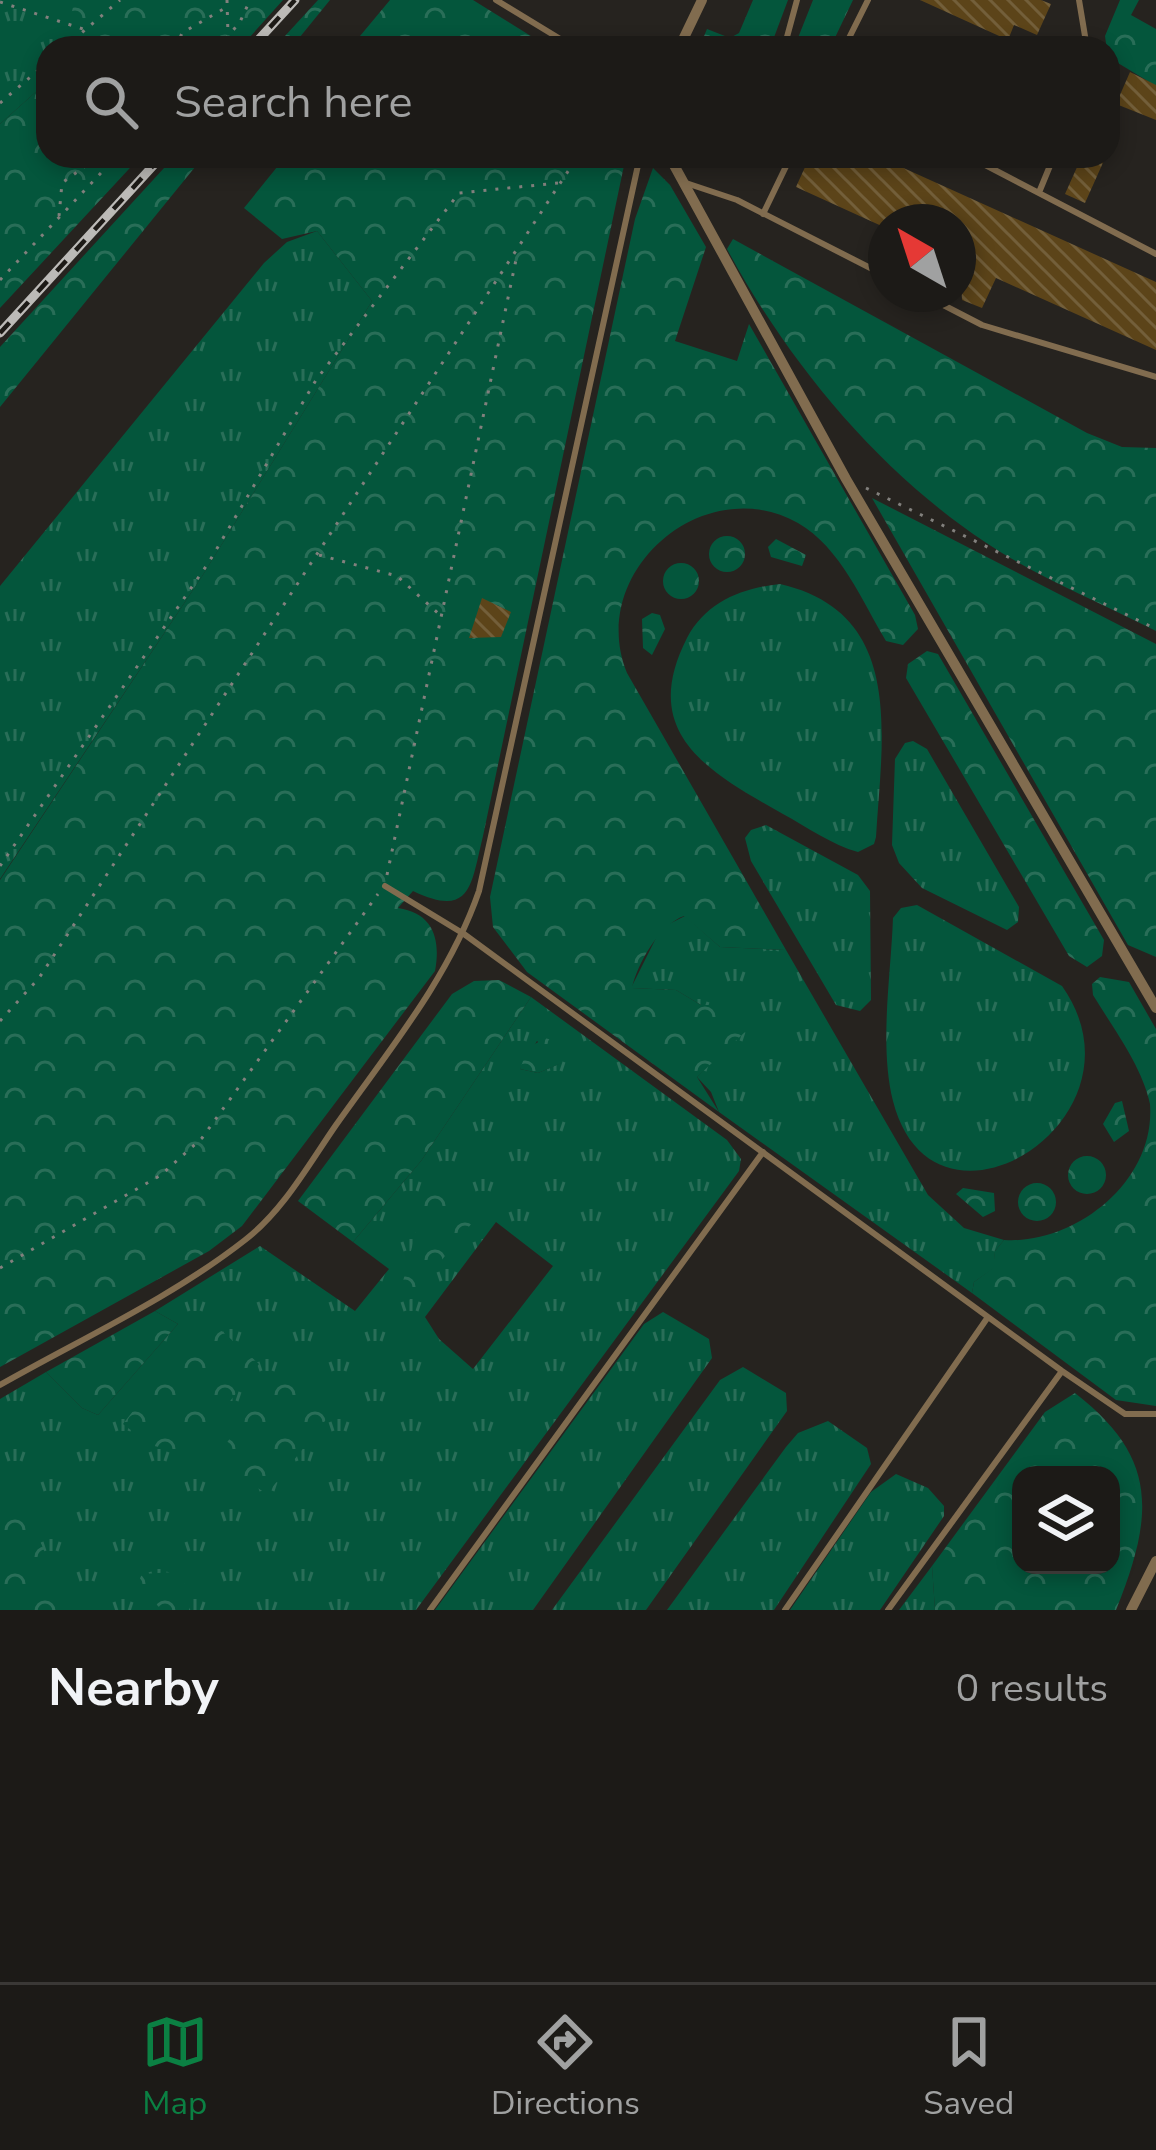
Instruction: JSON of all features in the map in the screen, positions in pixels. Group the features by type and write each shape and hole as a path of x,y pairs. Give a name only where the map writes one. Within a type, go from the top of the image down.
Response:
{"street":[{"path":"685,36 702,0"},
{"path":"675,168 846,478 1156,1008"},
{"path":"1131,1610 1156,1561"}],"lane":[{"path":"496,0 555,36"},
{"path":"787,36 797,0"},
{"path":"850,36 868,0"},
{"path":"1079,0 1085,36"},
{"path":"0,1385 209,1267 250,1236 292,1188 438,981 464,934 479,891 637,168"},
{"path":"764,214 785,168"},
{"path":"993,168 1156,254"},
{"path":"1040,190 1049,168"},
{"path":"683,182 764,214 868,267"},
{"path":"957,312 982,325 1156,377"},
{"path":"385,886 464,934 1062,1371 1125,1414 1156,1414"},
{"path":"430,1610 763,1152"},
{"path":"785,1610 989,1316"},
{"path":"887,1610 1062,1371"}],"path":[{"path":"79,36 120,0"},
{"path":"229,36 250,0"},
{"path":"0,2 86,30"},
{"path":"227,3 228,36"},
{"path":"181,36 227,3"},
{"path":"0,103 36,72"},
{"path":"59,217 56,206 62,183 83,168"},
{"path":"0,280 106,168"},
{"path":"0,1022 51,961 570,168"},
{"path":"0,866 209,562 316,380 459,193 560,183"},
{"path":"0,1268 161,1175 202,1138 385,886 510,310 517,255"},
{"path":"867,489 1156,629"},
{"path":"318,555 397,576 441,616"}],"green space":[{"path":"0,0 75,0 66,36 36,36 36,92 0,124"},
{"path":"75,0 283,0 251,36 65,36"},
{"path":"318,0 330,0 301,36 285,36"},
{"path":"390,0 473,0 531,36 360,36"},
{"path":"753,0 788,0 774,36 734,36"},
{"path":"813,0 853,0 836,36 799,36"},
{"path":"1120,0 1139,0 1131,15 1156,29 1156,86 1120,64 1120,36 1105,36"},
{"path":"36,92 36,168 130,168 0,308 0,124"},
{"path":"164,168 194,168 0,407 0,347"},
{"path":"276,168 623,168 471,882 458,899 432,899 413,891 398,908 419,915 432,929 437,948 435,971 242,1226 209,1251 0,1367 0,880 201,578 372,301 317,231 282,239 244,208"},
{"path":"653,168 670,185 706,247 675,341 737,361 749,324 915,615 918,629 903,645 886,641 827,546 798,523 762,510 726,510 692,521 662,540 638,567 623,600 619,635 627,673 786,950 720,947 684,916 658,936 639,968 632,988 676,990 701,1005 738,1005 751,1016 745,1032 697,1077 719,1112 527,972 493,927 490,897 635,219"},
{"path":"317,231 372,301 201,578 0,879 0,586 264,263 287,242"},
{"path":"733,239 1087,433 1122,447 1156,448 1156,631 1005,555 908,482 807,373 727,249"},
{"path":"872,498 1156,644 1156,957 1128,945"},
{"path":"727,536 740,541 745,554 740,567 727,572 714,567 709,554 714,541"},
{"path":"776,539 806,555 802,566 771,557 768,547"},
{"path":"681,563 693,569 699,581 693,593 681,599 669,593 663,581 669,569"},
{"path":"780,584 821,599 849,622 867,650 878,684 881,759 876,837 874,844 858,852 730,782 689,746 676,725 671,700 674,671 695,626 726,599"},
{"path":"652,613 660,615 665,629 652,655 643,648 642,619"},
{"path":"927,651 938,654 1104,940 1102,956 1087,967 1069,956 906,678 908,664"},
{"path":"913,741 927,749 1019,907 1018,922 1007,930 922,888 899,863 892,845 895,759 905,743"},
{"path":"766,825 858,875 870,891 871,1000 860,1011 836,1005 751,861 745,838 751,830"},
{"path":"917,905 1062,986 1083,1036 1081,1082 1060,1122 1028,1152 989,1169 950,1168 916,1147 893,1101 886,1034 893,918 901,908"},
{"path":"685,916 720,947 786,950 928,1195 964,1228 1004,1240 995,1251 994,1268 974,1282 972,1293 719,1112 711,1092 697,1077 718,1055 701,1005 676,990 631,988 661,928"},
{"path":"1100,977 1129,982 1156,1029 1156,1406 1116,1400 972,1293 974,1282 993,1268 995,1251 1004,1240 1030,1239 1082,1220 1125,1183 1139,1159 1148,1133 1150,1104 1134,1062 1093,995 1092,984"},
{"path":"499,980 531,997 421,1161 353,1242 298,1201 452,994 474,981"},
{"path":"531,997 727,1140 741,1159 739,1171 416,1610 0,1610 0,1399 46,1372 82,1408 98,1415 178,1324 155,1311 260,1246 355,1311 389,1269 353,1242 421,1161","holes":["537,1041 561,1063 538,1073 520,1069","496,1222 553,1266 473,1369 439,1339 425,1317"]},
{"path":"545,1038 558,1042 562,1063 538,1073 520,1069 528,1048"},
{"path":"1122,1101 1129,1131 1114,1142 1103,1124 1115,1103"},
{"path":"1087,1156 1101,1161 1106,1175 1101,1189 1087,1194 1073,1189 1068,1175 1073,1161"},
{"path":"432,1171 481,1212 409,1300 401,1289"},
{"path":"1037,1183 1050,1189 1056,1202 1050,1215 1037,1221 1024,1215 1018,1202 1024,1189"},
{"path":"963,1188 994,1193 995,1211 983,1217 956,1194"},
{"path":"155,1311 178,1324 98,1415 82,1408 46,1372"},
{"path":"663,1312 709,1339 712,1358 533,1610 435,1610 644,1324"},
{"path":"206,1317 259,1364 189,1454 150,1445 123,1424"},
{"path":"743,1367 786,1393 787,1411 646,1610 552,1610 720,1380"},
{"path":"282,1368 336,1407 267,1494 214,1460"},
{"path":"1075,1393 1121,1440 1134,1463 1142,1514 1138,1543 1116,1610 935,1610 932,1566 1045,1412"},
{"path":"828,1421 867,1448 871,1464 774,1610 667,1610 786,1447 798,1433"},
{"path":"896,1474 928,1488 944,1506 944,1516 880,1610 790,1610 871,1492"},
{"path":"0,1485 22,1500 70,1610 0,1610"},
{"path":"932,1566 935,1610 899,1610"},
{"path":"174,1572 194,1595 189,1610 162,1610 137,1585 142,1574"}],"building":[{"path":"920,0 1041,0 1051,4 1037,35 1014,25 1010,36 999,36"},
{"path":"1130,72 1156,85 1156,120 1120,106"},
{"path":"805,168 904,168 1156,282 1156,350 996,278 982,308 976,306 976,204 868,204 868,220 796,187"},
{"path":"1077,168 1101,168 1085,203 1065,194"},
{"path":"482,598 511,612 501,637 469,638"}],"railway":[{"path":"262,36 295,0"},
{"path":"0,333 151,168"}]}
